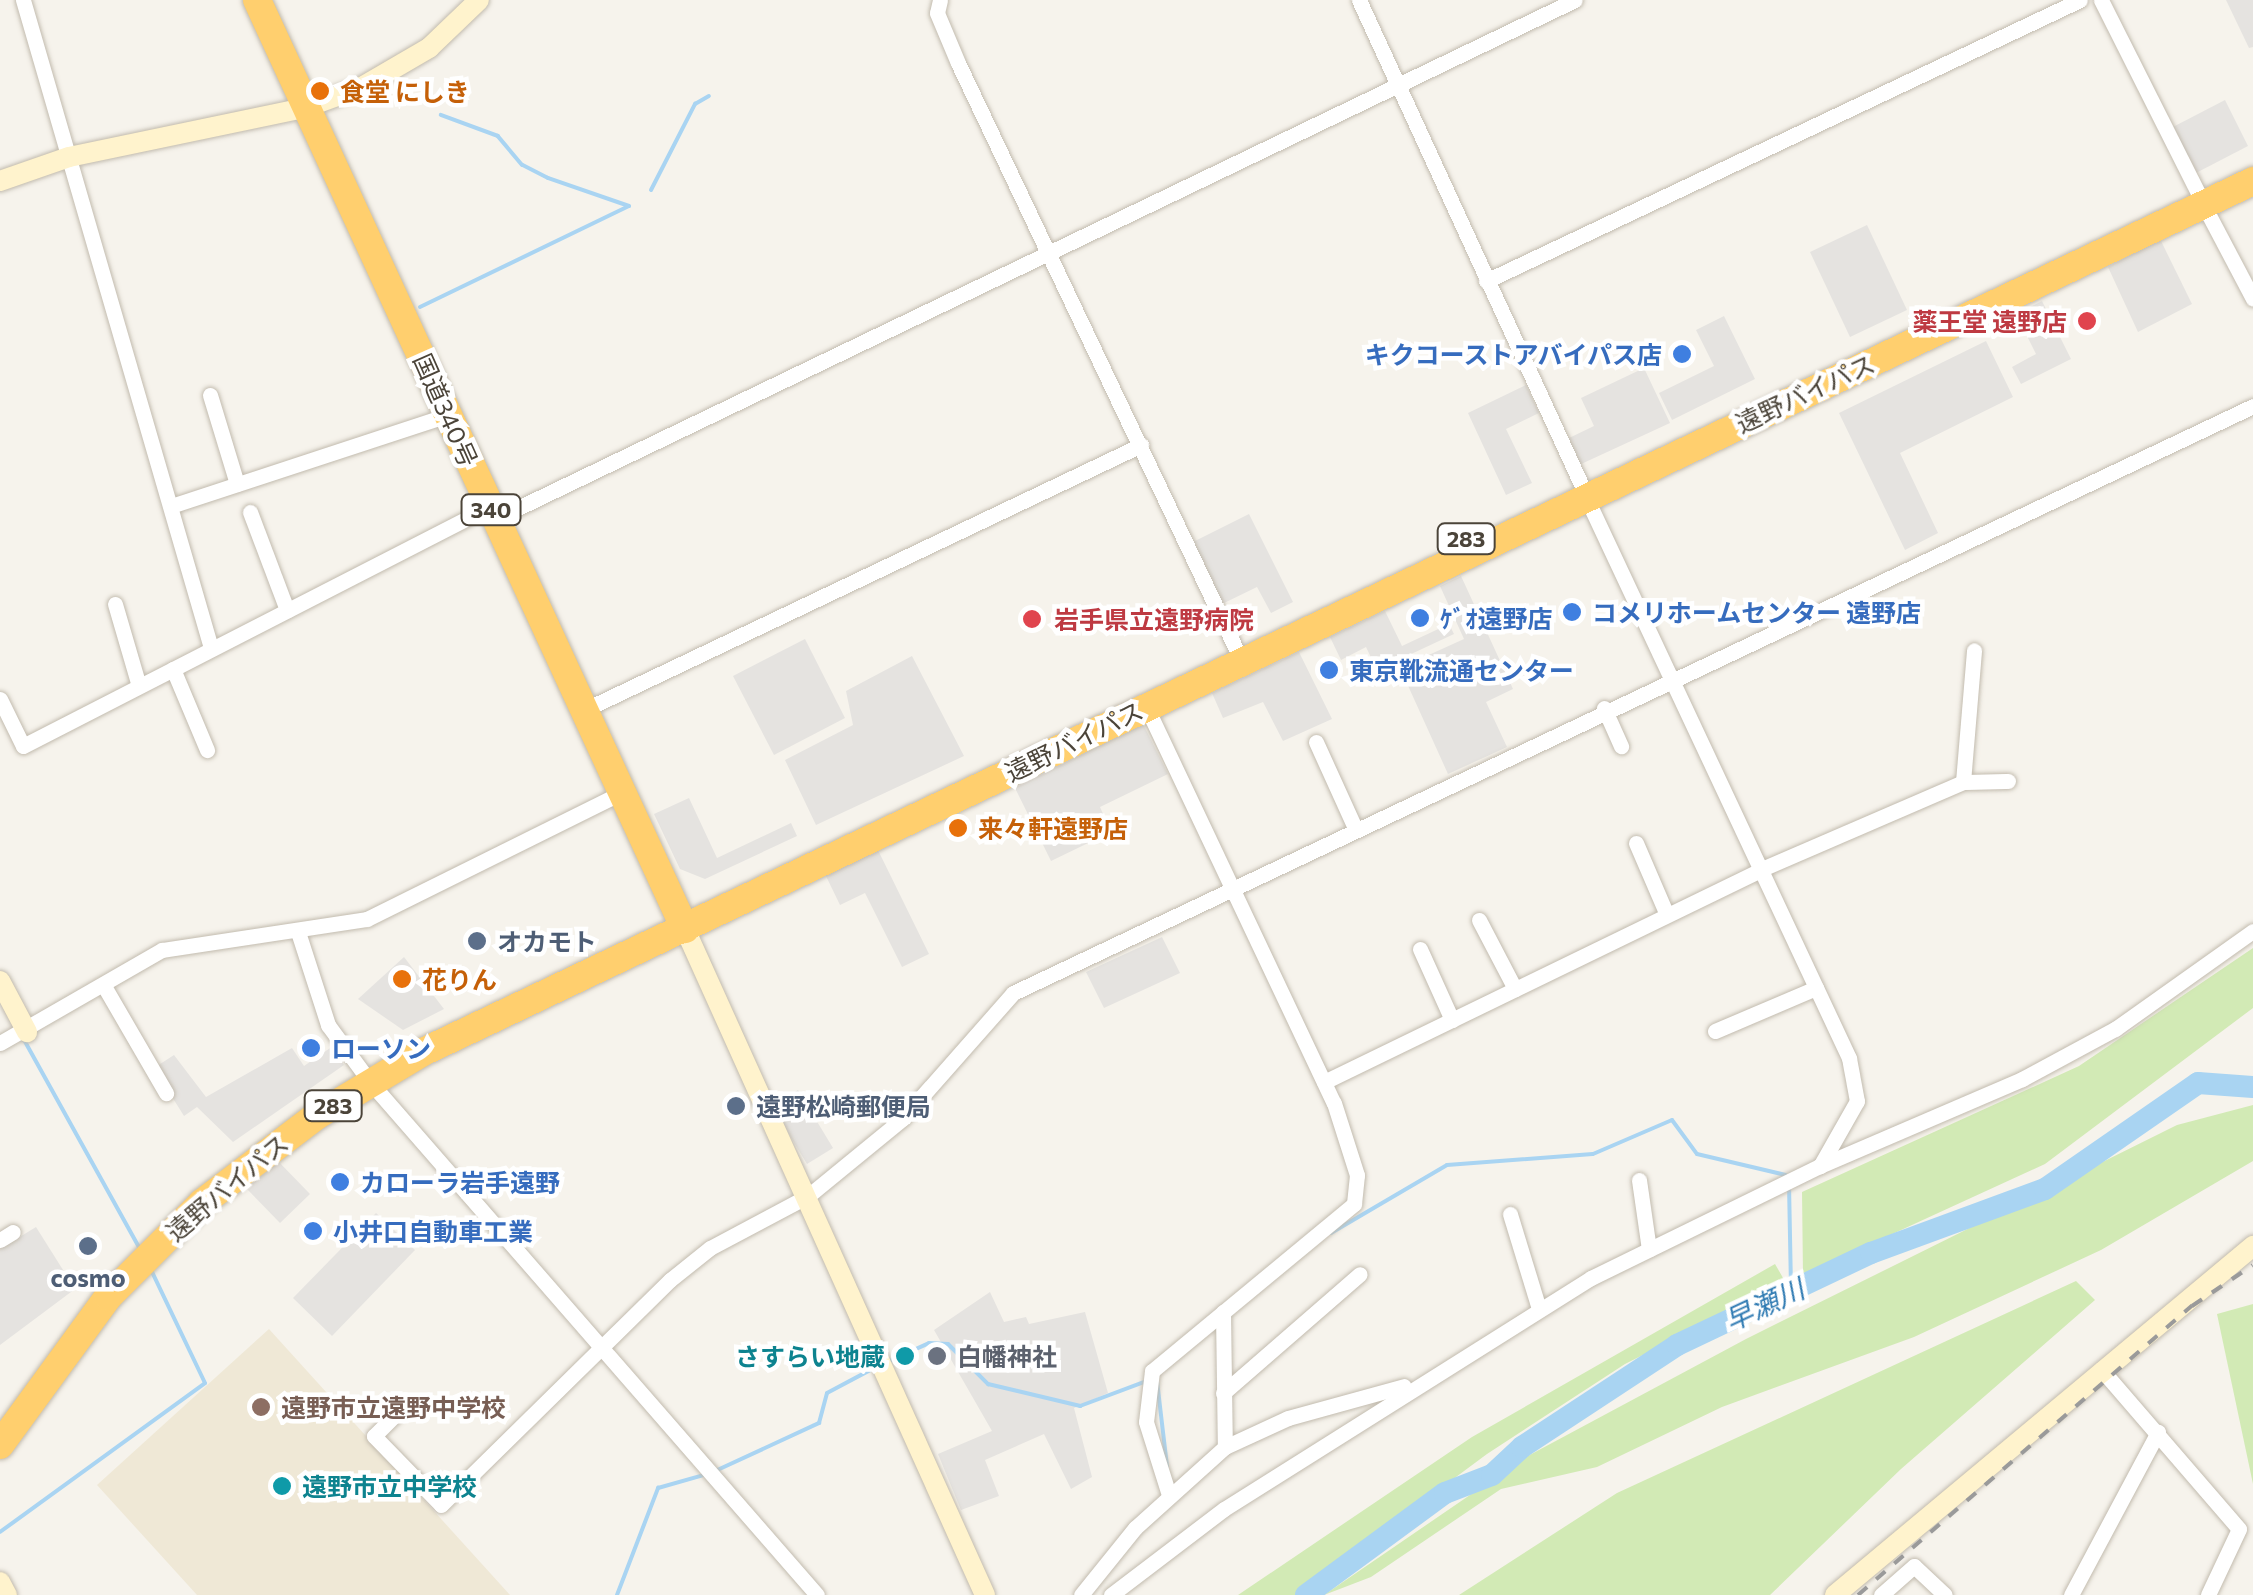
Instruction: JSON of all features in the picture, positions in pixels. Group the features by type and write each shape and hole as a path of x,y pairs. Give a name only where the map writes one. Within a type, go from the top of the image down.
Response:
{"highway":[{"name":"国道340号","path":"257,0 681,921"},
{"name":"遠野バイパス","path":"0,1412 94,1292 174,1210 254,1143 366,1076 1236,649 1584,490 2200,198 2253,165"},
{"name":"遠野バイパス","path":"2200,198 2253,181"},
{"name":"遠野バイパス","path":"681,921 1146,706 1584,490"},
{"name":"遠野バイパス","path":"0,1445 74,1341 152,1251 233,1177 366,1076"}],"street":[{"path":"23,0 174,506 211,648"},
{"path":"0,181 69,157 304,108 362,87 430,48 479,0"},
{"path":"940,0 936,12 958,64 1050,250 1236,649"},
{"path":"1359,0 1848,1058 1857,1101 1820,1166"},
{"path":"0,699 23,746 287,610 1575,0"},
{"path":"1486,280 2080,0"},
{"path":"2101,0 2253,300"},
{"path":"210,395 237,484"},
{"path":"398,1412 374,1436 441,1505 710,1248 808,1196 902,1119 1013,993 1604,708 2253,406"},
{"path":"174,506 448,415"},
{"path":"584,710 1141,445"},
{"path":"250,512 287,610"},
{"path":"115,604 139,686"},
{"path":"1963,782 1974,650"},
{"path":"173,670 206,750"},
{"path":"1146,706 1352,1149 1354,1204 1152,1371 1146,1422 1168,1495"},
{"path":"1604,708 1621,746"},
{"path":"1316,742 1355,828"},
{"path":"1324,1082 1762,870 1963,782 2008,781"},
{"path":"0,1044 27,1032 162,950 298,935 367,920 623,792"},
{"path":"1636,843 1667,915"},
{"path":"1479,920 1515,989"},
{"path":"681,921 808,1196 984,1595"},
{"path":"1112,1595 1224,1509 1417,1382 1539,1309 1649,1249 1820,1166 2022,1078 2115,1029 2253,931"},
{"path":"298,935 328,1025 366,1076 606,1347 817,1595"},
{"path":"1420,949 1452,1020"},
{"path":"0,980 27,1032"},
{"path":"104,986 166,1093"},
{"path":"1716,1031 1816,988"},
{"path":"1639,1180 1649,1249"},
{"path":"1510,1214 1539,1309"},
{"path":"1835,1595 2101,1369 2253,1246"},
{"path":"1223,1393 1360,1274"},
{"path":"1223,1312 1225,1447"},
{"path":"2101,1369 2239,1529 2208,1595"},
{"path":"1081,1595 1168,1495 1225,1447 1288,1418 1417,1382"},
{"path":"2071,1595 2158,1432"},
{"path":"1881,1595 1914,1566 1945,1595"},
{"path":"0,1582 7,1595"}],"shaded area":[{"path":"2226,0 2253,0 2253,47 2249,48"},
{"path":"2225,100 2248,146 2194,174 2171,128"},
{"path":"1867,225 1907,310 1850,337 1810,252"},
{"path":"2160,239 2192,304 2138,332 2108,267"},
{"path":"2042,301 2071,359 2021,384 2012,367 2036,354 2016,314"},
{"path":"1724,316 1755,379 1672,420 1659,393 1714,366 1696,330"},
{"path":"1986,341 2013,397 1900,453 1938,533 1905,550 1839,413"},
{"path":"1644,368 1670,423 1579,465 1567,439 1594,426 1581,398"},
{"path":"1526,385 1539,413 1506,429 1532,483 1506,495 1468,413"},
{"path":"1249,514 1293,602 1271,613 1257,587 1222,604 1191,543"},
{"path":"1461,576 1513,689 1486,702 1507,747 1448,774 1400,668 1464,639 1440,586"},
{"path":"1385,611 1402,646 1449,624 1454,634 1377,670 1366,647 1341,660 1330,637"},
{"path":"805,639 845,718 774,755 733,676"},
{"path":"1299,652 1332,719 1283,741 1263,702 1223,718 1212,693"},
{"path":"912,656 964,756 816,825 785,760 853,725 846,691"},
{"path":"1143,724 1168,774 1100,807 1111,832 1051,861 1015,788"},
{"path":"689,798 717,858 791,823 797,836 705,879 680,869 654,814"},
{"path":"876,846 929,954 902,967 865,893 840,905 824,872"},
{"path":"1162,937 1180,973 1104,1008 1086,972"},
{"path":"404,957 444,1009 403,1030 358,999"},
{"path":"333,1046 344,1065 233,1142 197,1107 184,1116 154,1068 174,1055 206,1097 292,1048 304,1066"},
{"path":"798,1090 833,1148 807,1164 772,1106"},
{"path":"277,1160 310,1194 280,1223 247,1189"},
{"path":"376,1213 415,1250 332,1336 293,1298"},
{"path":"36,1227 75,1289 0,1345 0,1249"},
{"path":"990,1292 1004,1322 1026,1317 1029,1324 1085,1312 1108,1393 1074,1408 1092,1477 1071,1489 1044,1434 985,1460 999,1496 961,1510 938,1454 992,1431 934,1330"},
{"name":"遠野市立遠野中学校","path":"269,1329 510,1595 197,1595 97,1485"}],"green space":[{"path":"2253,948 2253,1008 2045,1164 1803,1275 1802,1192 2079,1066"},
{"path":"2253,1105 2253,1161 2101,1250 1914,1337 1722,1407 1597,1467 1501,1489 1371,1577 1324,1595 1524,1458 1746,1339 2177,1125"},
{"path":"1775,1264 1786,1283 1625,1364 1487,1454 1297,1595 1238,1595 1472,1437"},
{"path":"2076,1281 2095,1300 1901,1469 1770,1595 1459,1595 1617,1493"},
{"path":"2253,1304 2253,1484 2217,1314"}],"waterway":[{"path":"651,190 695,104 709,96"},
{"path":"420,307 629,206 548,178 522,165 498,136 441,115"},
{"path":"23,1038 140,1249"},
{"name":"早瀬川","path":"1306,1595 1445,1493 1492,1475 1522,1447 1677,1345 1871,1253 2045,1189 2198,1083 2253,1087"},
{"path":"1331,1233 1447,1165 1593,1154 1672,1120 1697,1154 1786,1175"},
{"path":"1789,1184 1791,1293"},
{"path":"0,1532 205,1383 151,1270"},
{"path":"887,1362 929,1343 948,1344 988,1384 1080,1406 1144,1382"},
{"path":"713,1472 819,1423 827,1393 874,1368"},
{"path":"1157,1381 1167,1466"},
{"path":"617,1595 658,1488 704,1475"}],"railway":[{"path":"1858,1595 2192,1306 2253,1265"}],"place":[{"name":"食堂 にしき","path":"320,91"},
{"name":"薬王堂 遠野店","path":"2087,321"},
{"name":"キクコーストアバイパス店","path":"1682,354"},
{"name":"コメリホームセンター 遠野店","path":"1572,612"},
{"name":"ｹﾞｵ遠野店","path":"1420,618"},
{"name":"岩手県立遠野病院","path":"1032,619"},
{"name":"東京靴流通センター","path":"1329,670"},
{"name":"来々軒遠野店","path":"958,828"},
{"name":"オカモト","path":"477,941"},
{"name":"花りん","path":"402,979"},
{"name":"ローソン","path":"311,1048"},
{"name":"遠野松崎郵便局","path":"736,1106"},
{"name":"カローラ岩手遠野","path":"340,1182"},
{"name":"小井口自動車工業","path":"313,1231"},
{"name":"cosmo","path":"88,1246"},
{"name":"さすらい地蔵","path":"905,1356"},
{"name":"白幡神社","path":"937,1356"},
{"name":"遠野市立遠野中学校","path":"261,1407"},
{"name":"遠野市立中学校","path":"282,1486"}]}
